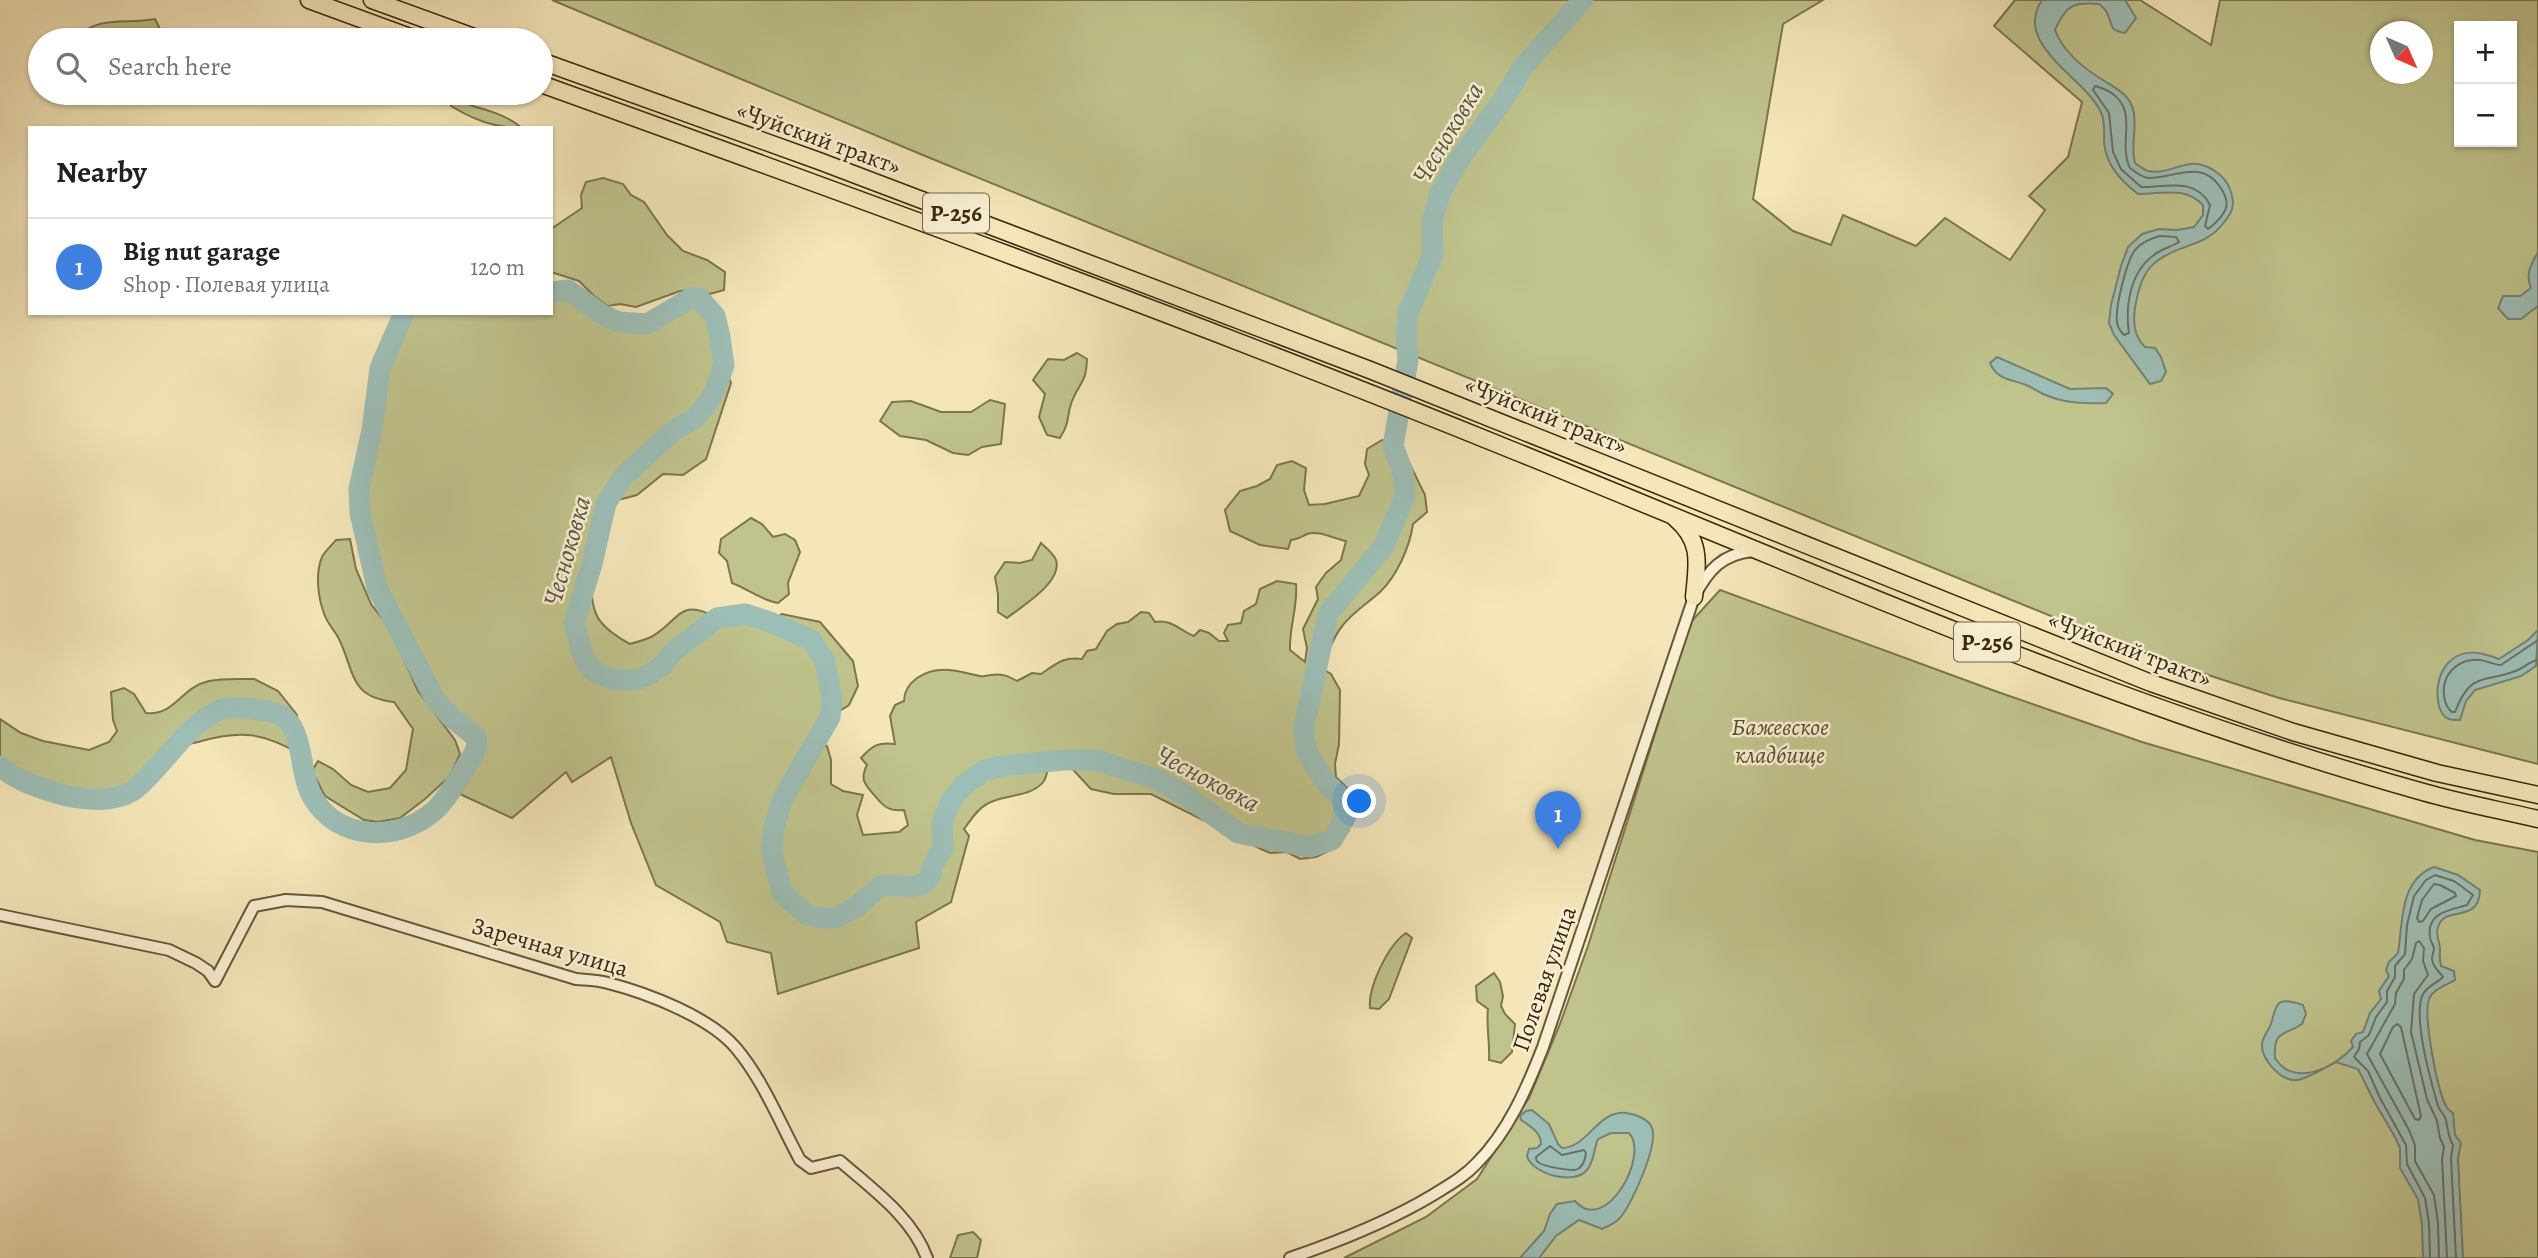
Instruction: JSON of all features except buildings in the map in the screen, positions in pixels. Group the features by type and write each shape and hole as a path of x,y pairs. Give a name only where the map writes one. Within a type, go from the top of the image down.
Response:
{"highway":[{"path":"309,0 385,28"},
{"path":"372,0 449,28"},
{"name":"«Чуйский тракт»","path":"553,65 819,161 1370,370 2151,683 2306,736 2437,773 2538,795"},
{"name":"«Чуйский тракт»","path":"553,88 823,186 1362,390 1954,630 2287,751 2427,793 2538,819"},
{"path":"1667,513 1684,526 1694,542 1698,560 1694,597"}],"street":[{"name":"Полевая улица","path":"1290,1258 1368,1230 1462,1177 1478,1162 1508,1122 1533,1074 1543,1047 1694,597 1708,573 1720,561 1736,554 1761,551"},
{"name":"Заречная улица","path":"0,915 169,950 208,971 215,981 254,906 286,900 323,902 576,979 607,982 691,1013 714,1028 735,1047 755,1075 800,1160 811,1168 840,1161 906,1221 927,1258"}],"green space":[{"path":"552,0 1823,0 1783,24 1753,199 1793,231 1831,245 1843,215 1916,246 1945,218 2010,260 2045,210 2029,196 2068,157 2082,102 1994,26 2015,0 2140,0 2211,45 2220,0 2538,0 2538,764 2279,698 2171,663 930,158"},
{"path":"155,19 160,28 90,28 111,22"},
{"path":"470,105 500,115 519,126 494,125 451,106"},
{"path":"603,178 623,184 631,195 644,202 667,235 683,251 707,260 725,272 724,290 710,294 697,290 680,291 636,307 620,304 608,306 579,281 553,273 553,228 582,208 581,195 586,182"},
{"path":"568,290 603,315 619,322 647,324 691,298 699,298 715,316 724,365 731,383 706,459 683,475 663,474 637,495 606,503 592,576 593,604 599,620 616,636 630,644 651,637 681,613 695,609 717,618 745,614 769,622 782,614 820,622 853,661 858,686 849,705 830,717 816,742 827,746 831,760 831,784 843,791 863,795 857,815 863,835 899,832 908,825 904,810 887,807 866,786 864,775 867,765 861,758 876,745 895,744 890,716 895,705 904,701 909,685 932,671 948,670 981,676 995,674 1017,681 1032,673 1041,674 1065,660 1082,659 1087,651 1096,649 1107,631 1117,624 1128,622 1141,612 1149,613 1155,622 1171,624 1194,636 1200,630 1219,641 1228,641 1224,633 1228,625 1241,623 1244,611 1256,604 1260,589 1277,581 1296,584 1290,650 1305,662 1307,648 1303,629 1318,599 1316,587 1326,573 1341,560 1346,541 1312,533 1291,540 1288,549 1260,545 1230,531 1225,510 1240,491 1270,479 1277,465 1292,461 1306,468 1304,490 1309,505 1359,496 1369,475 1365,464 1367,449 1382,440 1400,444 1425,495 1427,512 1413,524 1406,551 1392,578 1343,625 1321,668 1331,674 1340,690 1339,744 1335,764 1336,777 1350,791 1352,810 1349,830 1337,847 1316,857 1300,859 1287,852 1270,853 1151,794 1114,794 1091,789 1064,760 1063,753 1052,753 1044,781 1038,787 983,806 964,829 969,836 951,902 916,922 919,948 778,994 771,953 727,942 720,922 656,885 631,823 611,757 572,782 566,772 512,818 451,790 472,758 476,737 451,717 435,699 377,588 360,513 359,489 372,430 380,368 403,315 553,315 553,292"},
{"path":"1077,353 1087,359 1084,378 1072,401 1066,427 1060,438 1047,435 1039,417 1045,394 1033,380 1048,359 1064,360"},
{"path":"990,400 1005,404 1001,444 982,447 968,455 953,453 926,440 900,436 880,421 892,402 911,401 941,412 971,412"},
{"path":"751,518 762,524 773,537 785,534 795,540 800,552 788,583 789,594 778,603 732,583 727,561 719,553 721,539"},
{"path":"350,539 356,569 371,604 391,630 418,691 455,740 460,754 450,776 425,799 400,818 378,822 364,820 325,796 312,771 318,761 333,769 351,785 368,792 390,788 406,770 413,729 394,702 379,699 361,689 323,609 318,579 322,557 336,540"},
{"path":"1041,543 1056,560 1057,568 1053,577 1040,593 1007,618 998,612 995,577 1005,562 1020,563 1032,560"},
{"name":"Бажевское кладбище","path":"1720,590 2142,742 2475,840 2538,852 2538,1258 1344,1258 1426,1217 1477,1179 1529,1098 1560,1024 1588,946 1690,623"},
{"path":"220,679 254,679 278,691 297,715 300,754 262,737 239,735 213,738 172,749 137,787 116,796 99,798 81,798 44,791 12,776 0,766 0,719 21,733 43,741 89,750 109,742 117,731 113,720 111,692 124,688 134,694 146,713 156,713 171,706 199,684"},
{"path":"1406,933 1412,938 1389,999 1379,1009 1370,1008 1372,989 1380,967 1392,947"},
{"path":"1494,973 1500,982 1503,996 1501,1006 1515,1024 1512,1052 1501,1063 1489,1060 1488,1009 1477,1001 1476,986"},
{"path":"973,1232 981,1240 977,1258 950,1258 958,1235"}],"water":[{"path":"2042,0 2125,0 2136,18 2125,33 2113,29 2106,12 2099,4 2071,7 2055,30 2068,52 2128,99 2135,122 2135,163 2146,170 2158,172 2199,164 2219,174 2231,191 2232,210 2218,230 2201,241 2157,261 2142,282 2135,308 2135,329 2145,347 2155,348 2161,357 2166,372 2161,381 2150,384 2114,335 2109,323 2111,305 2128,247 2142,234 2159,229 2194,227 2203,215 2203,205 2181,193 2138,194 2115,171 2105,150 2103,118 2095,102 2056,62 2044,47 2037,32 2035,17"},
{"path":"2538,252 2538,306 2521,319 2508,319 2498,308 2503,296 2520,296 2531,288 2529,274"},
{"path":"1997,357 2070,389 2106,388 2113,394 2106,403 2080,403 2057,399 1996,373 1990,363"},
{"path":"2538,630 2536,666 2521,676 2475,690 2466,701 2460,720 2444,716 2439,706 2438,685 2452,659 2471,653 2499,659"},
{"path":"2434,867 2458,875 2480,890 2474,907 2447,916 2438,927 2441,966 2454,971 2455,980 2434,993 2429,999 2428,1008 2429,1036 2442,1097 2446,1107 2453,1113 2455,1135 2461,1143 2458,1158 2463,1258 2423,1258 2418,1199 2400,1168 2400,1148 2395,1137 2358,1069 2336,1062 2330,1065 2353,1047 2351,1041 2356,1034 2363,1032 2370,1013 2381,999 2379,991 2389,976 2386,970 2389,962 2398,953 2402,916 2409,892 2423,873"},
{"path":"2287,1001 2303,1005 2306,1014 2302,1024 2278,1038 2275,1058 2283,1067 2303,1073 2321,1069 2306,1077 2291,1080 2273,1068 2265,1056 2263,1039 2279,1003"},
{"path":"1532,1110 1549,1124 1562,1148 1579,1142 1600,1122 1616,1114 1626,1113 1645,1120 1652,1128 1653,1136 1643,1174 1631,1201 1618,1220 1602,1229 1579,1220 1556,1236 1539,1258 1520,1258 1544,1231 1557,1204 1575,1201 1587,1209 1599,1208 1611,1201 1621,1189 1634,1158 1634,1144 1629,1133 1611,1133 1598,1139 1591,1163 1581,1175 1564,1177 1545,1173 1530,1162 1527,1156 1529,1149 1537,1148 1541,1144 1537,1133 1521,1120 1520,1116"}],"waterway":[{"name":"Чесноковка","path":"553,292 568,290 603,315 619,322 647,324 691,298 699,298 715,316 724,365 715,391 694,419 673,431 624,476 606,503 592,564 574,623 587,664 596,673 615,680 636,680 650,674 663,665 673,652 717,618 745,614 811,640 825,661 832,700 830,717 782,800 771,849 782,893 807,915 835,918 856,907 882,885 913,887 925,883 943,848 942,823 950,802 963,786 983,771 1002,766 1096,760 1156,779 1185,795 1238,833 1310,847 1332,840 1346,816 1341,797 1327,784 1307,752 1303,732 1328,614 1383,547 1405,497 1403,472 1393,446 1408,360 1408,312 1433,255 1432,223 1439,196 1456,164 1503,100 1523,67 1583,0"},
{"name":"Чесноковка","path":"0,766 26,782 65,795 85,799 116,797 140,785 185,736 207,717 223,709 246,708 285,718 296,735 313,798 324,812 338,823 353,829 386,832 419,822 439,806 473,756 477,746 476,737 451,717 435,699 377,588 360,513 359,489 372,430 380,368 403,315"}],"place":[{"name":"Big nut garage","path":"1558,849"}]}
